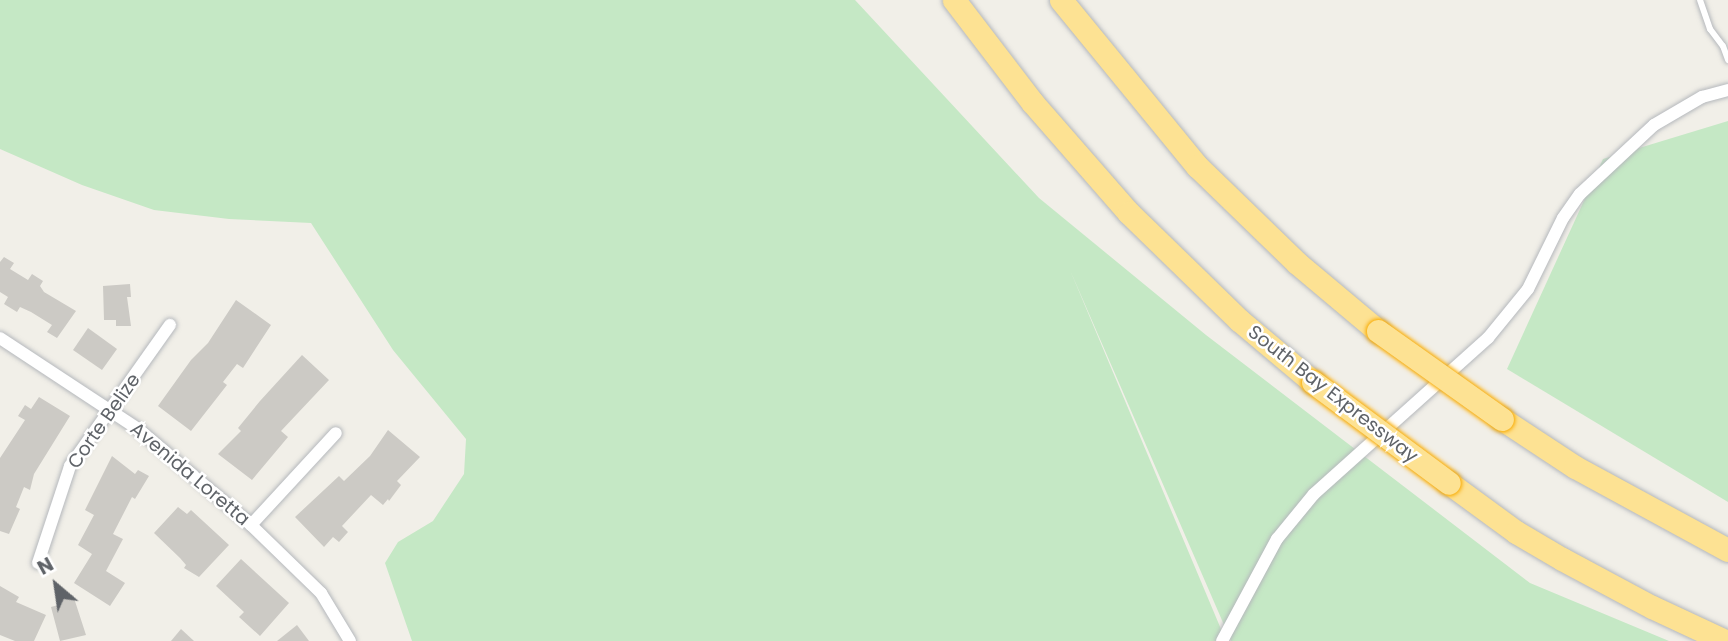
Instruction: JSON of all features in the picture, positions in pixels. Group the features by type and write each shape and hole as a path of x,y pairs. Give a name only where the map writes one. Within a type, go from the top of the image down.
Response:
{"highway":[{"name":"South Bay Expressway","path":"954,0 1032,102 1129,213 1239,320 1313,382 1516,531 1574,566 1725,641"},
{"path":"1061,0 1166,131 1205,174 1297,263 1378,331 1574,467 1728,550"}],"street":[{"path":"1222,641 1278,539 1314,494 1488,338 1528,289 1563,218 1580,194 1654,125 1702,97 1728,90"},
{"name":"Corte Belize","path":"37,563 70,466 170,325"},
{"name":"Avenida Loretta","path":"0,338 138,429 251,525 321,593 350,641"},
{"path":"251,525 336,433"}],"lane":[{"path":"1700,0 1710,29 1723,46 1728,60"}],"green space":[{"path":"0,0 855,0 1039,198 1206,335 1530,583 1669,641 1231,641 1070,270 1226,641 412,641 385,563 398,542 433,521 464,474 466,439 393,350 311,223 229,219 154,210 82,185 0,149"},
{"path":"1728,121 1728,502 1507,369 1603,159"}],"building":[{"path":"4,257 14,263 10,269 28,280 32,274 43,281 40,286 44,292 76,311 57,338 47,332 52,325 20,307 17,312 4,304 8,297 0,292 0,262"},
{"path":"130,284 131,297 127,297 131,326 116,326 116,320 104,320 103,286"},
{"path":"236,300 271,325 243,368 237,364 223,382 227,385 191,431 158,406 191,360 208,343"},
{"path":"88,328 117,349 102,370 73,350"},
{"path":"302,355 329,380 281,431 288,437 252,480 218,454 241,431 238,428"},
{"path":"39,397 70,416 34,474 30,490 24,487 16,507 20,509 9,534 0,531 0,458 25,420 18,416 25,405 31,409"},
{"path":"388,430 420,457 397,481 401,485 389,501 388,499 383,505 371,495 342,526 348,532 339,542 333,537 324,547 295,517 339,476 344,481 370,456"},
{"path":"112,456 135,474 138,470 149,476 135,499 132,497 113,534 123,539 106,571 125,583 110,606 74,583 92,554 78,545 94,515 85,510"},
{"path":"178,507 187,514 191,510 229,545 199,577 184,568 186,565 180,558 154,533"},
{"path":"241,559 289,603 260,636 239,617 244,612 216,586"},
{"path":"0,586 19,597 16,602 46,615 34,641 15,641 0,635"},
{"path":"73,595 86,635 60,641 51,607 62,604 60,598"},
{"path":"297,625 309,641 277,641"},
{"path":"181,629 194,641 171,641"}]}
